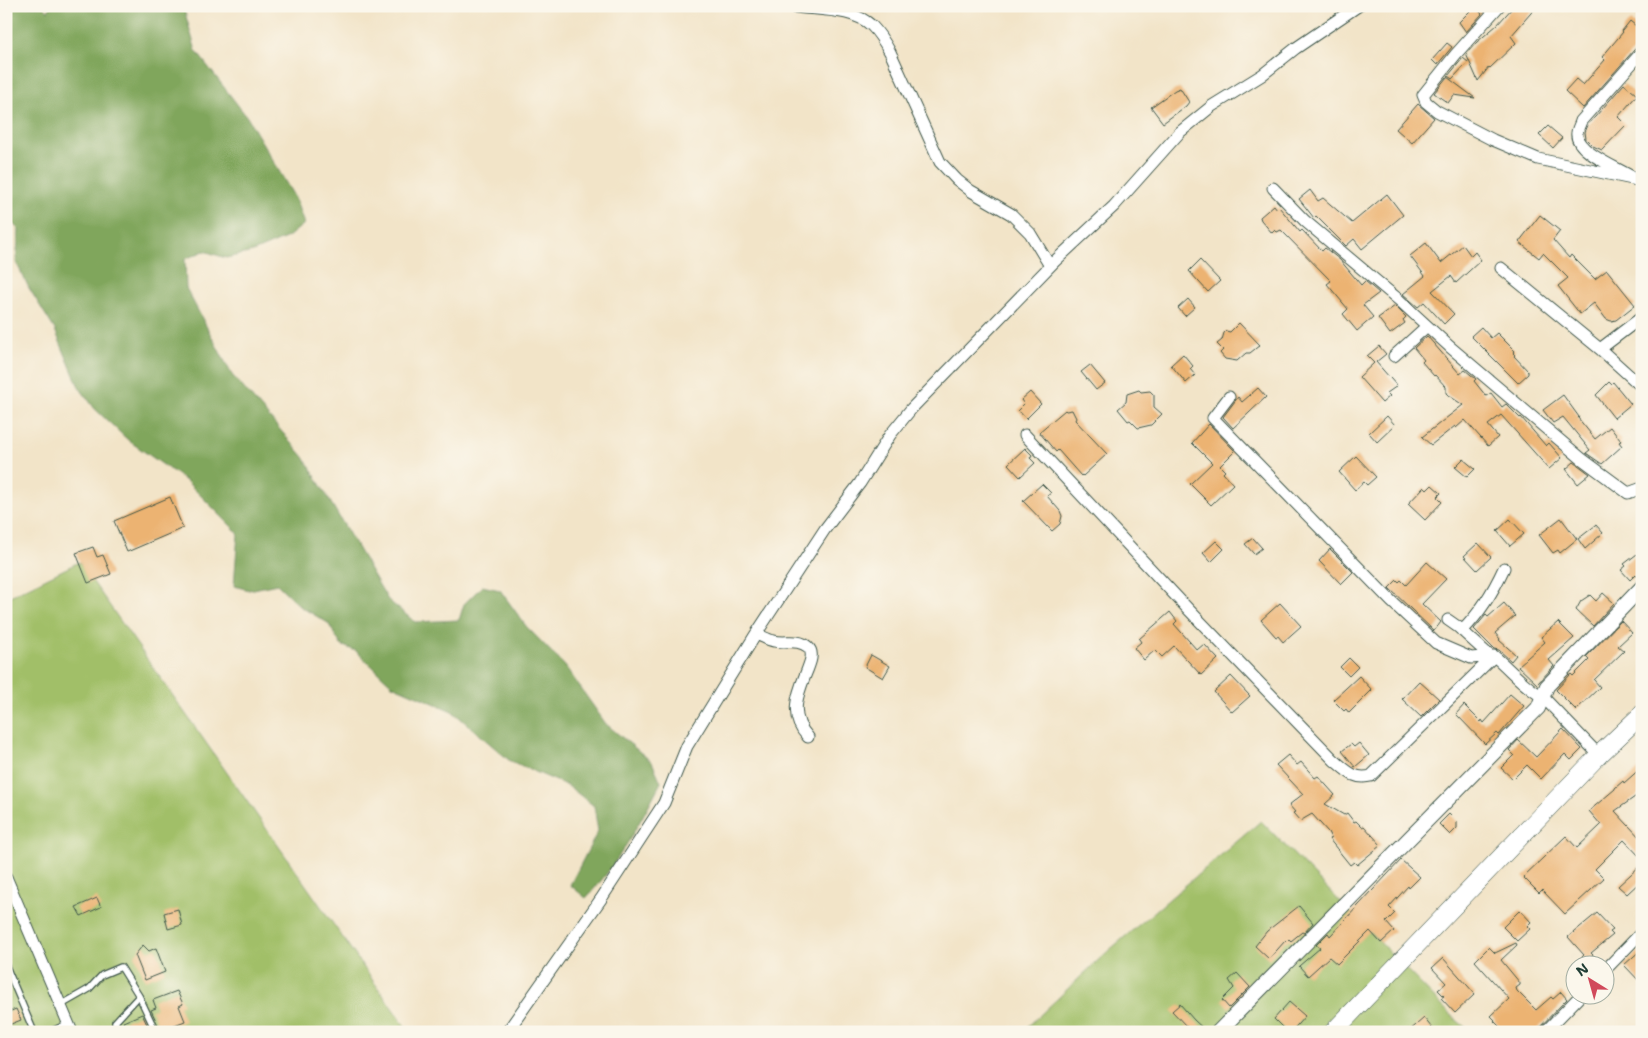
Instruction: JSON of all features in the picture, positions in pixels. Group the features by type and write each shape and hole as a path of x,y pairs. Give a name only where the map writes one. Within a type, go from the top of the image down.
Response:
{"main road":[{"path":"1333,1032 1599,755 1642,714"}],"street":[{"path":"790,6 840,11 871,25 881,36 890,52 940,162 957,180 971,191 1011,214 1030,233 1050,266"},
{"path":"507,1032 601,899 664,802 687,746 756,634 825,529 860,483 890,435 912,408 1050,266 1114,206 1180,132 1212,106 1262,75 1296,48 1358,6"},
{"path":"1499,6 1456,54 1423,95 1426,102 1437,111 1493,140 1538,159 1640,182"},
{"path":"1640,182 1587,152 1578,142 1576,133 1581,121 1642,52"},
{"path":"1273,188 1304,221 1352,259 1582,459 1628,493 1642,488"},
{"path":"1501,268 1642,386"},
{"path":"1600,349 1642,317"},
{"path":"1394,356 1427,326"},
{"path":"1229,397 1213,418 1391,600 1436,643 1471,658 1492,656"},
{"path":"1025,435 1189,610 1334,760 1353,776 1362,778 1371,776 1492,656"},
{"path":"1462,631 1486,603 1504,568"},
{"path":"1218,1032 1538,708 1547,686 1642,587"},
{"path":"1448,620 1508,667 1534,692 1542,697 1599,755"},
{"path":"756,634 775,642 793,641 809,647 812,653 811,664 799,688 797,701 799,722 808,737"},
{"path":"6,877 71,1028"},
{"path":"1616,959 1642,932"},
{"path":"1545,1032 1570,1006"}],"lane":[{"path":"6,966 34,1032"},
{"path":"61,1005 89,989 102,976 121,967 139,996 156,1032"},
{"path":"120,1032 115,1022 139,996"},
{"path":"50,1032 71,1028"}],"green space":[{"path":"6,6 43,6 48,11 51,6 183,6 196,51 247,117 295,198 304,224 288,237 253,252 226,258 204,251 185,259 186,288 232,375 304,457 388,600 415,622 459,620 464,604 482,586 500,590 526,626 565,666 606,724 652,762 661,782 618,857 586,898 570,885 598,831 594,806 568,786 510,761 452,711 392,685 356,651 341,645 328,623 301,607 277,584 249,590 234,586 238,533 185,480 129,441 95,409 79,387 55,330 29,288 16,262 19,230 6,217"},
{"path":"79,562 409,1032 6,1032 6,598"},
{"path":"1261,821 1454,1018 1471,1032 1022,1032 1107,952"}],"building":[{"path":"1475,6 1482,14 1466,32 1459,22"},
{"path":"1514,6 1537,6 1511,36 1516,43 1489,67 1478,81 1466,54"},
{"path":"1630,21 1642,31 1642,41 1583,108 1565,91 1576,79 1583,85 1605,60 1602,57"},
{"path":"1447,43 1452,47 1437,65 1432,60"},
{"path":"1463,58 1468,62 1452,79 1448,76"},
{"path":"1447,77 1475,98 1454,95 1448,103 1434,93"},
{"path":"1624,84 1637,95 1618,117 1626,125 1602,150 1593,146 1586,139 1585,132 1588,125"},
{"path":"1180,88 1189,102 1163,123 1151,107"},
{"path":"1418,104 1434,118 1412,143 1396,129"},
{"path":"1548,126 1562,138 1553,148 1539,135"},
{"path":"1310,190 1318,201 1323,198 1352,223 1387,194 1403,215 1362,249 1354,239 1346,246 1316,216 1314,218 1299,199"},
{"path":"1274,205 1277,209 1279,207 1300,232 1302,230 1322,251 1325,248 1340,260 1361,285 1365,281 1379,293 1363,305 1373,317 1357,331 1343,314 1348,309 1327,284 1331,281 1281,230 1277,232 1275,230 1272,233 1261,220 1260,217"},
{"path":"1540,215 1560,231 1553,240 1569,258 1571,255 1595,279 1607,270 1635,305 1616,320 1611,321 1606,319 1594,303 1580,314 1558,286 1568,278 1543,253 1539,258 1519,242"},
{"path":"1426,243 1441,263 1463,245 1471,256 1475,252 1481,260 1456,283 1451,276 1432,291 1454,314 1444,324 1424,302 1418,307 1403,294 1425,276 1410,256"},
{"path":"1200,260 1220,281 1208,292 1189,271"},
{"path":"1188,299 1195,307 1185,316 1178,308"},
{"path":"1395,306 1406,317 1403,320 1405,323 1390,334 1378,318"},
{"path":"1239,323 1260,345 1237,361 1225,359 1220,353 1223,350 1217,344 1222,340 1226,331 1230,332"},
{"path":"1481,327 1491,338 1497,333 1515,351 1513,353 1514,356 1528,371 1528,374 1518,383 1471,336"},
{"path":"1427,336 1460,374 1465,370 1476,379 1474,381 1486,396 1491,393 1502,407 1506,404 1521,417 1546,446 1549,443 1562,458 1549,469 1501,415 1488,425 1498,437 1488,446 1465,420 1431,445 1422,437 1463,405 1446,393 1446,387 1422,362 1424,360 1414,348"},
{"path":"1379,346 1386,354 1376,362 1397,386 1387,393 1390,396 1382,403 1359,377 1374,363 1367,356"},
{"path":"1183,354 1193,366 1190,369 1195,375 1186,383 1171,365"},
{"path":"1090,365 1105,383 1096,390 1081,372"},
{"path":"1609,382 1611,384 1613,382 1631,404 1614,418 1596,395"},
{"path":"1258,388 1266,397 1233,428 1223,417 1238,397 1242,402"},
{"path":"1139,390 1141,392 1150,391 1154,395 1154,407 1162,414 1151,425 1138,428 1130,420 1128,421 1118,409 1126,402 1127,394"},
{"path":"1030,392 1041,404 1026,419 1018,410 1024,404 1021,400"},
{"path":"1563,395 1595,439 1610,427 1621,441 1619,442 1622,446 1602,464 1586,453 1590,450 1563,417 1553,423 1543,410"},
{"path":"1065,410 1072,410 1076,418 1075,420 1107,454 1083,476 1058,450 1056,452 1039,432"},
{"path":"1387,416 1395,425 1377,442 1369,433"},
{"path":"1209,424 1235,451 1220,466 1225,471 1223,473 1233,484 1211,505 1190,484 1212,463 1192,443"},
{"path":"1025,448 1032,455 1030,458 1035,463 1020,477 1008,464"},
{"path":"1356,456 1376,477 1367,485 1364,482 1355,490 1339,472"},
{"path":"1463,459 1475,469 1467,477 1455,467"},
{"path":"1574,462 1590,474 1578,484 1566,469"},
{"path":"1042,484 1051,493 1047,496 1062,516 1060,524 1052,531 1023,501"},
{"path":"1432,485 1441,493 1437,497 1442,502 1425,520 1408,504 1424,487 1427,490"},
{"path":"170,497 183,528 127,552 114,521"},
{"path":"1561,518 1577,539 1560,553 1558,550 1553,553 1539,535"},
{"path":"1510,519 1524,534 1510,546 1497,531"},
{"path":"1596,525 1603,533 1585,549 1578,539"},
{"path":"1253,538 1262,548 1254,554 1245,544"},
{"path":"1216,541 1224,549 1211,562 1203,553"},
{"path":"1478,543 1491,557 1477,570 1464,556"},
{"path":"93,547 97,557 103,555 111,574 88,583 76,553"},
{"path":"1330,549 1353,572 1341,584 1319,561"},
{"path":"1637,554 1642,560 1642,578 1640,579 1636,574 1630,580 1621,570 1626,566 1624,564"},
{"path":"1427,562 1446,579 1422,604 1441,622 1434,631 1389,588 1397,580 1399,582 1401,580 1406,585"},
{"path":"1603,593 1614,603 1593,626 1576,610 1581,601 1590,595 1596,601"},
{"path":"1280,603 1301,626 1283,642 1261,620"},
{"path":"1504,603 1515,616 1495,633 1499,640 1516,655 1511,661 1499,650 1494,649 1474,629 1486,615 1488,617"},
{"path":"1170,612 1177,621 1174,624 1197,650 1204,644 1218,659 1201,675 1174,646 1162,657 1155,650 1144,660 1134,648 1141,642 1139,639"},
{"path":"1621,621 1632,633 1618,646 1624,651 1594,680 1600,687 1576,710 1556,690 1571,674 1573,676 1589,660 1586,657"},
{"path":"1558,622 1574,638 1549,660 1554,666 1537,684 1518,666 1545,642 1541,637"},
{"path":"871,655 890,666 883,678 865,667"},
{"path":"1349,658 1358,667 1349,676 1340,667"},
{"path":"1231,676 1250,696 1232,712 1214,692"},
{"path":"1359,676 1372,690 1349,713 1346,709 1344,711 1333,700"},
{"path":"1419,681 1439,699 1421,717 1402,699"},
{"path":"1510,694 1524,706 1499,735 1497,733 1485,744 1456,714 1464,705 1484,723"},
{"path":"1563,729 1582,749 1571,760 1565,754 1541,779 1527,765 1513,779 1501,768 1514,755 1509,750 1518,740 1536,757"},
{"path":"1359,743 1369,755 1355,767 1342,751 1351,744 1354,747"},
{"path":"1288,755 1297,765 1301,762 1315,778 1318,776 1335,795 1325,804 1344,815 1347,813 1354,822 1356,821 1362,827 1364,826 1381,845 1357,865 1354,862 1350,865 1329,839 1331,838 1328,832 1312,814 1300,821 1293,813 1295,812 1289,805 1303,794 1276,765"},
{"path":"1642,767 1642,792 1615,811 1642,840 1642,859 1624,840 1595,869 1604,878 1565,914 1542,890 1539,893 1523,877 1566,836 1577,848 1601,825 1589,811"},
{"path":"1449,814 1457,822 1457,828 1450,835 1439,824"},
{"path":"1401,860 1420,877 1409,888 1408,886 1389,907 1395,913 1386,922 1394,931 1381,943 1370,931 1337,964 1329,957 1308,976 1299,966 1320,948 1316,945 1328,933 1330,936"},
{"path":"1642,864 1642,880 1627,894 1618,886"},
{"path":"97,898 101,907 81,916 76,907"},
{"path":"1299,906 1313,923 1304,933 1302,932 1291,941 1289,939 1285,941 1269,959 1255,946 1267,931"},
{"path":"178,909 182,925 168,929 164,913"},
{"path":"1520,910 1531,922 1527,926 1530,929 1517,941 1503,927"},
{"path":"1597,913 1613,930 1610,932 1613,935 1591,953 1594,956 1583,956 1568,937"},
{"path":"1516,943 1517,945 1501,960 1520,983 1516,988 1517,991 1536,1010 1551,997 1553,999 1561,992 1566,998 1535,1032 1505,1032 1491,1016 1509,999 1475,961 1489,947 1495,953"},
{"path":"143,945 149,951 156,948 165,972 145,980 135,955"},
{"path":"1642,949 1642,984 1624,965"},
{"path":"1443,958 1475,994 1455,1013 1441,998 1444,996 1438,990 1446,983 1432,968"},
{"path":"1237,973 1250,987 1229,1008 1222,1000 1234,988 1229,980"},
{"path":"177,991 183,1004 179,1006 185,1021 164,1029 163,1026 159,1027 151,1010 156,1008 153,1000"},
{"path":"1289,1002 1305,1016 1291,1032 1287,1032 1274,1019"},
{"path":"1180,1004 1207,1032 1182,1032 1187,1027 1172,1011"},
{"path":"16,1009 21,1020 6,1026 6,1013"},
{"path":"142,1014 150,1031 128,1032 123,1022"},
{"path":"1424,1018 1435,1032 1408,1032"}]}
